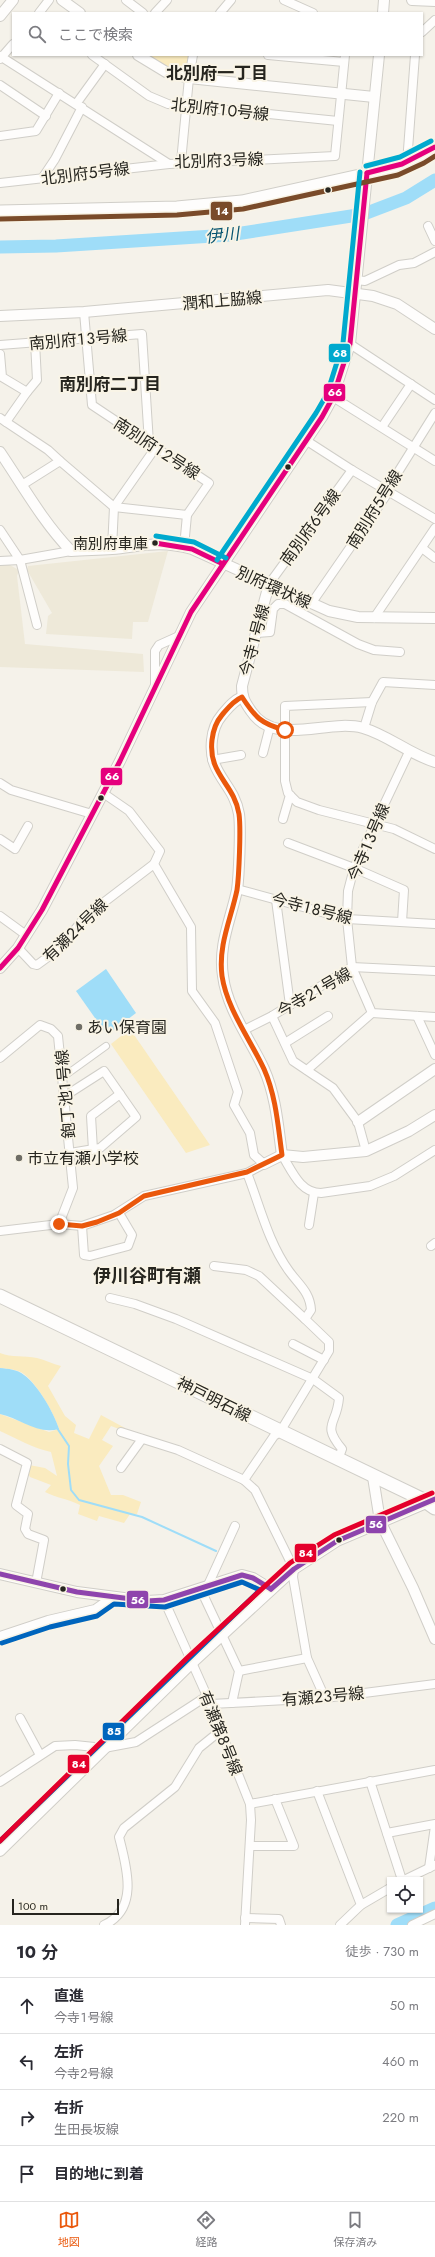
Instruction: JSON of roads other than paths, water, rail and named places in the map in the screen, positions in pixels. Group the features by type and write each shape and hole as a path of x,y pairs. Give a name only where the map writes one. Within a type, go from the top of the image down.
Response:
{"main road":[{"path":"0,212 177,208 242,202 367,173 396,168 421,157 435,147"},
{"name":"神戸明石線","path":"0,1296 373,1477 433,1503"}],"street":[{"path":"0,16 13,0"},
{"path":"40,12 49,0"},
{"path":"62,0 79,12"},
{"path":"126,0 142,12"},
{"path":"156,12 167,0"},
{"path":"221,12 231,0"},
{"path":"284,0 311,12"},
{"path":"384,0 384,12"},
{"path":"412,0 435,1"},
{"path":"423,31 435,20"},
{"path":"1,58 12,45"},
{"name":"北別府１０号線","path":"93,56 149,96 168,104 338,121"},
{"path":"140,56 166,72 189,78 374,97"},
{"path":"181,162 189,78 193,56"},
{"path":"287,56 345,59"},
{"path":"0,968 18,948 26,935 92,814 191,612 306,441 333,397 350,344 359,241 374,97 380,56"},
{"path":"407,163 414,56"},
{"name":"北別府３号線","path":"1,58 59,93 169,164 181,162 335,156 345,59"},
{"path":"43,177 55,159 79,106 105,64"},
{"path":"0,85 46,116"},
{"path":"0,136 36,131 59,93"},
{"name":"北別府５号線","path":"0,183 169,164"},
{"path":"428,226 435,241"},
{"path":"355,280 365,281 399,265 414,263 435,252"},
{"name":"潤和上脇線","path":"0,316 84,312 328,290 354,292 397,304 435,329"},
{"name":"南別府１２号線","path":"84,312 92,405 209,482 187,515"},
{"name":"南別府１３号線","path":"0,345 142,334 152,445"},
{"path":"35,342 37,380 3,420 48,450 114,507 187,515 184,547"},
{"path":"350,344 435,400"},
{"path":"0,354 2,376 27,392"},
{"path":"382,427 411,384"},
{"path":"333,397 435,461"},
{"name":"南別府５号線","path":"311,604 388,491 390,485 435,413"},
{"path":"306,441 435,519"},
{"path":"112,549 114,507 152,445"},
{"path":"0,452 59,538 71,551"},
{"path":"22,485 60,461"},
{"name":"南別府６号線","path":"269,584 352,470"},
{"path":"374,618 435,528"},
{"path":"0,530 20,560 37,625"},
{"name":"別府環状線","path":"71,551 112,549 156,543 184,547 311,604 337,612 374,618 435,618"},
{"path":"422,548 435,558"},
{"path":"0,560 20,560 71,551"},
{"name":"今寺１号線","path":"269,584 257,633 243,677 242,697 255,717 270,726 285,730 348,726 364,728 409,752 435,762"},
{"path":"257,633 270,632 273,609 278,604 285,604 358,644 374,650 400,652"},
{"path":"155,686 155,651 159,645 179,636"},
{"path":"364,728 372,702 383,682 435,685"},
{"path":"242,697 235,700 216,725 213,731 210,752 215,769 234,796 239,815 237,889 221,947 221,961 227,992 264,1070 274,1096 282,1155 302,1187 314,1193 370,1186 394,1176 435,1150"},
{"path":"372,702 285,706 285,781 290,795 297,802 319,810 394,830 435,849"},
{"path":"263,753 270,726"},
{"name":"今寺１３号線","path":"372,1013 352,967 347,919 348,891 354,868 373,824 409,752"},
{"path":"212,760 241,754"},
{"path":"0,783 11,790 92,814"},
{"path":"103,793 129,811 160,851 154,864 191,927 192,991 215,1023 238,1092 234,1105 250,1133 254,1155 264,1164"},
{"path":"283,819 290,795"},
{"path":"0,839 15,849 28,826"},
{"path":"288,843 354,868 404,890 402,922"},
{"name":"有瀬２４号線","path":"18,948 33,964 37,965 59,948 86,916 154,864"},
{"name":"今寺１８号線","path":"237,889 347,919 435,924"},
{"path":"276,900 290,1005"},
{"path":"0,916 26,935"},
{"name":"今寺２１号線","path":"244,1030 272,1016 352,967 435,971"},
{"path":"307,1070 372,1013 435,1017"},
{"path":"272,1016 293,1061 333,1088 358,1122 366,1151"},
{"path":"285,1043 328,1016"},
{"path":"418,1016 435,1055"},
{"name":"鉋丁池１号線","path":"0,1058 40,1025 51,1029 58,1036 73,1188 59,1224"},
{"path":"63,1077 106,1046"},
{"path":"358,1122 435,1069"},
{"path":"65,1096 104,1071 136,1117 100,1148 70,1153"},
{"path":"93,1150 91,1116 120,1094"},
{"path":"0,1232 59,1224 82,1226 119,1213 144,1196 158,1191 247,1172 282,1155 303,1157 366,1151 409,1131 435,1115"},
{"path":"247,1172 270,1238 281,1260 311,1299 312,1310 304,1319"},
{"path":"309,1225 314,1193"},
{"path":"82,1226 84,1255 90,1256 128,1246 132,1235 119,1213"},
{"path":"214,1266 246,1270 259,1276 329,1342 329,1351 313,1379 280,1432 274,1436 244,1480"},
{"path":"110,1298 135,1304 176,1319 313,1379 339,1398 338,1411 330,1426 332,1437 342,1449 338,1460"},
{"path":"293,1344 324,1360"},
{"path":"121,1432 178,1450 244,1480 255,1490 294,1569 293,1577 307,1658 325,1698"},
{"path":"121,1468 142,1439"},
{"path":"0,1449 27,1463 16,1505 28,1514 25,1529 28,1534 44,1540 36,1583"},
{"path":"373,1477 380,1521 413,1588 435,1639"},
{"path":"0,1850 192,1663 294,1569 337,1541 380,1521 433,1503"},
{"path":"232,1703 239,1671 204,1587 235,1526"},
{"path":"0,1574 36,1583 112,1597 164,1600 242,1575 247,1575 271,1589"},
{"path":"0,1636 48,1620 95,1609 112,1597"},
{"name":"有瀬第８号線","path":"164,1600 211,1704 250,1804"},
{"path":"239,1671 307,1658"},
{"name":"有瀬２３号線","path":"211,1704 325,1698 435,1684"},
{"path":"0,1782 55,1746 75,1745 104,1748 136,1742 207,1696"},
{"path":"20,1718 40,1755"},
{"path":"104,1925 112,1921 122,1907 127,1892 129,1879 119,1837 124,1828 175,1787 199,1748 220,1730"},
{"path":"281,1925 279,1920 245,1921 250,1846 250,1804 435,1770"},
{"path":"370,1781 402,1877"},
{"path":"317,1791 361,1905"},
{"path":"250,1846 294,1846 275,1799"},
{"path":"387,1833 435,1825 432,1866 409,1877"},
{"path":"340,1925 361,1905 387,1890"},
{"path":"412,1925 435,1914"}],"water":[{"path":"106,969 136,1013 107,1035 76,991"},
{"path":"0,1368 18,1372 24,1375 35,1385 45,1400 59,1429 43,1430 0,1414"}],"waterway":[{"name":"伊川","path":"0,247 56,246 229,235 364,214 406,198 435,180"},
{"path":"57,1428 69,1446 68,1464 71,1490 79,1500 142,1517 216,1551"},
{"path":"397,1925 435,1908"}],"place":[{"name":"南別府車庫","path":"155,543"},
{"name":"あい保育園","path":"79,1027"},
{"name":"市立有瀬小学校","path":"19,1158"}],"district":[{"name":"北別府一丁目","path":"217,73"},
{"name":"南別府二丁目","path":"110,384"},
{"name":"伊川谷町有瀬","path":"147,1276"}]}
